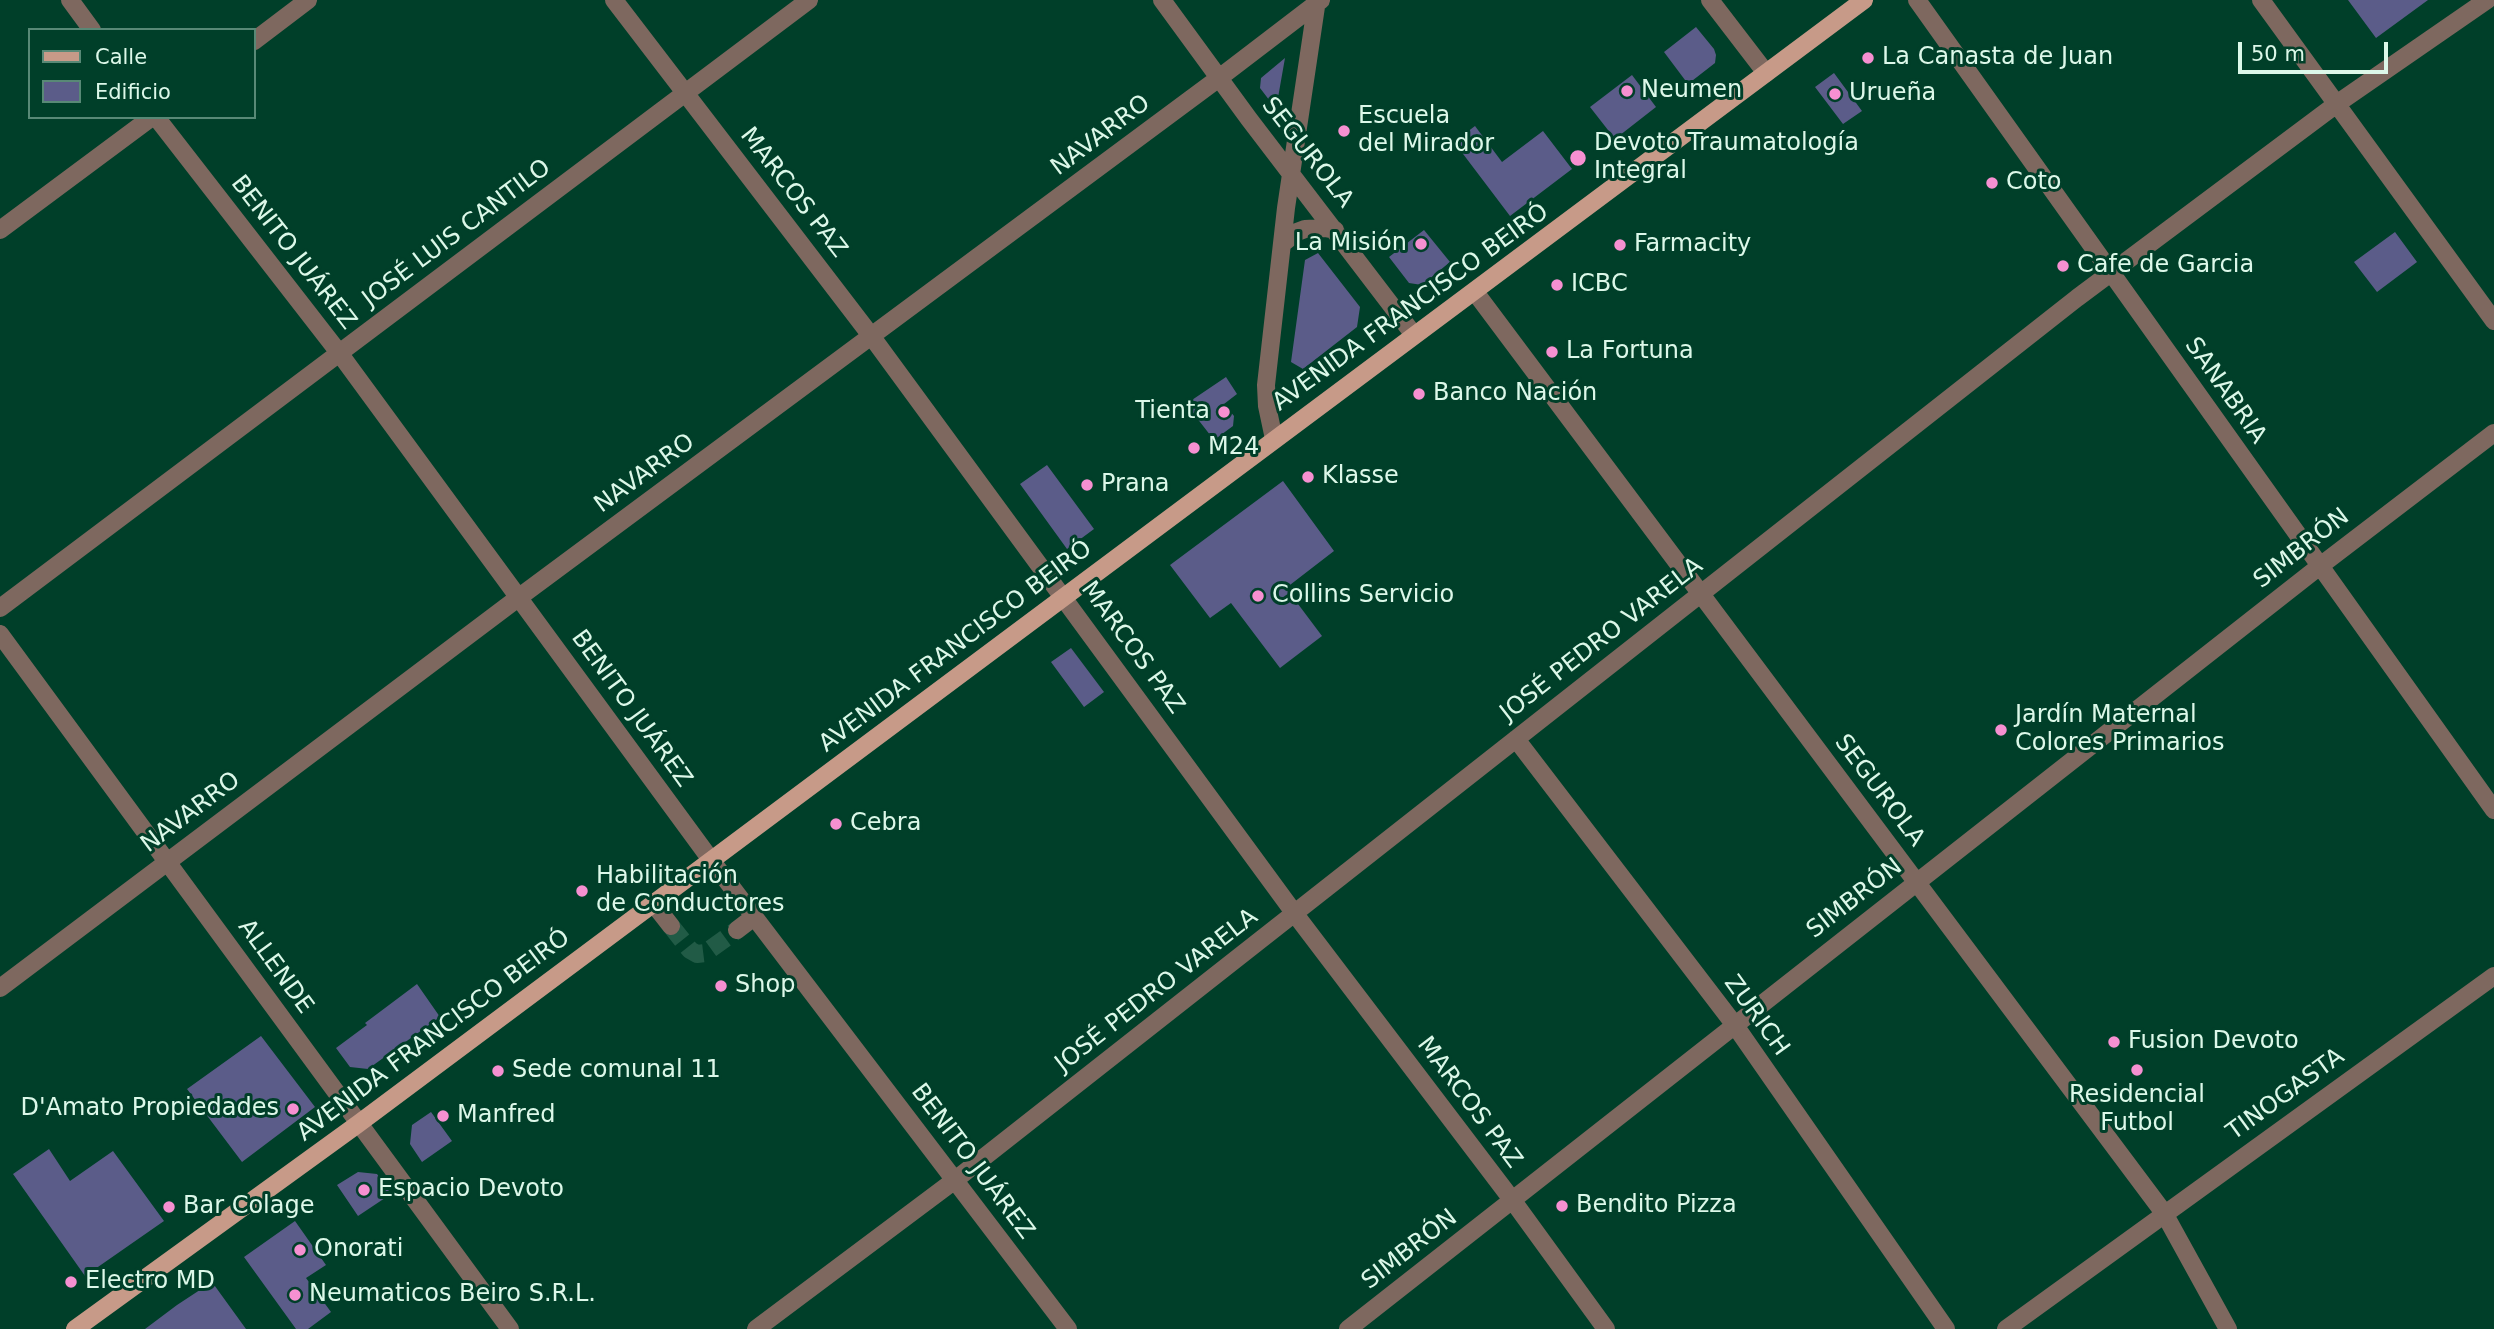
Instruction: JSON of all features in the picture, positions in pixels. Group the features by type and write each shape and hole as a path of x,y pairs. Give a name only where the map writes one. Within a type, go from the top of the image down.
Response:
{"main road":[{"name":"AVENIDA FRANCISCO BEIRÓ","path":"75,1329 358,1124 1864,0"}],"street":[{"path":"70,0 91,28"},
{"path":"256,40 309,0"},
{"name":"MARCOS PAZ","path":"614,0 872,337 1295,914 1513,1201 1606,1329"},
{"name":"JOSÉ LUIS CANTILO","path":"0,608 809,0"},
{"name":"SEGUROLA","path":"1162,0 1414,335"},
{"path":"1710,0 1766,73"},
{"name":"SANABRIA","path":"1917,0 2494,810"},
{"path":"2261,0 2494,321"},
{"name":"JOSÉ PEDRO VARELA","path":"756,1329 955,1180 2111,272 2338,103 2487,0"},
{"path":"1274,439 1266,386 1291,173 1318,1"},
{"name":"NAVARRO","path":"0,988 518,598 1219,78 1318,1"},
{"path":"0,230 151,119"},
{"name":"BENITO JUÁREZ","path":"156,119 340,354 711,860 1068,1329"},
{"path":"1282,244 1297,232 1306,229 1315,227 1335,230"},
{"name":"SEGUROLA","path":"1475,292 2164,1213 2228,1329"},
{"name":"SIMBRÓN","path":"1348,1329 2319,566 2494,433"},
{"name":"ALLENDE","path":"0,634 510,1329"},
{"name":"ZURICH","path":"1516,740 1734,1024 1946,1329"},
{"path":"653,903 671,926"},
{"path":"737,930 754,917"},
{"name":"TINOGASTA","path":"2006,1329 2494,976"}],"building":[{"path":"2348,0 2428,0 2376,38"},
{"path":"1696,27 1714,49 1715,63 1688,84 1664,52"},
{"path":"1285,58 1276,109 1260,88 1261,78"},
{"name":"Urueña","path":"1834,73 1862,111 1843,124 1815,87"},
{"name":"Neumen","path":"1632,75 1656,107 1615,139 1590,107"},
{"path":"1475,126 1502,162 1543,131 1572,169 1510,216 1454,142"},
{"name":"La Misión","path":"1424,230 1450,262 1422,285 1409,283 1389,257"},
{"path":"2395,232 2417,262 2377,292 2354,262"},
{"path":"1318,253 1360,307 1357,327 1303,369 1291,362 1305,260"},
{"path":"1226,377 1237,394 1224,404 1234,416 1233,426 1214,440 1186,404"},
{"path":"1047,465 1094,529 1067,549 1020,484"},
{"path":"1283,481 1334,551 1286,588 1322,636 1280,668 1231,603 1210,618 1170,565"},
{"path":"1071,648 1104,692 1084,707 1051,662"},
{"path":"417,984 440,1017 368,1069 350,1067 336,1048"},
{"path":"261,1036 315,1107 242,1162 187,1089"},
{"path":"431,1112 452,1141 422,1162 410,1144 412,1125"},
{"path":"49,1149 70,1181 113,1151 164,1221 85,1276 13,1174"},
{"name":"Espacio Devoto","path":"358,1172 377,1174 391,1194 358,1216 337,1185"},
{"name":"Neumaticos Beiro S.R.L.","path":"295,1221 326,1265 306,1278 331,1312 308,1329 296,1329 244,1257"},
{"path":"212,1282 246,1329 145,1329 177,1305"}],"tunnel":[{"path":"671,926 690,950 697,954 705,953 737,930"}],"place":[{"name":"La Canasta de Juan","path":"1868,58"},
{"name":"Neumen","path":"1627,91"},
{"name":"Urueña","path":"1835,94"},
{"name":"Escuela del Mirador","path":"1344,131"},
{"name":"Devoto Traumatología Integral","path":"1578,158"},
{"name":"Coto","path":"1992,183"},
{"name":"La Misión","path":"1421,244"},
{"name":"Farmacity","path":"1620,245"},
{"name":"Cafe de Garcia","path":"2063,266"},
{"name":"ICBC","path":"1557,285"},
{"name":"La Fortuna","path":"1552,352"},
{"name":"Banco Nación","path":"1419,394"},
{"name":"Tienta","path":"1224,412"},
{"name":"M24","path":"1194,448"},
{"name":"Klasse","path":"1308,477"},
{"name":"Prana","path":"1087,485"},
{"name":"Collins Servicio","path":"1258,596"},
{"name":"Jardín Maternal Colores Primarios","path":"2001,730"},
{"name":"Cebra","path":"836,824"},
{"name":"Habilitación de Conductores","path":"582,891"},
{"name":"Shop","path":"721,986"},
{"name":"Fusion Devoto","path":"2114,1042"},
{"name":"Residencial Futbol","path":"2137,1070"},
{"name":"Sede comunal 11","path":"498,1071"},
{"name":"D'Amato Propiedades","path":"293,1109"},
{"name":"Manfred","path":"443,1116"},
{"name":"Espacio Devoto","path":"364,1190"},
{"name":"Bendito Pizza","path":"1562,1206"},
{"name":"Bar Colage","path":"169,1207"},
{"name":"Onorati","path":"300,1250"},
{"name":"Electro MD","path":"71,1282"},
{"name":"Neumaticos Beiro S.R.L.","path":"295,1295"}]}
